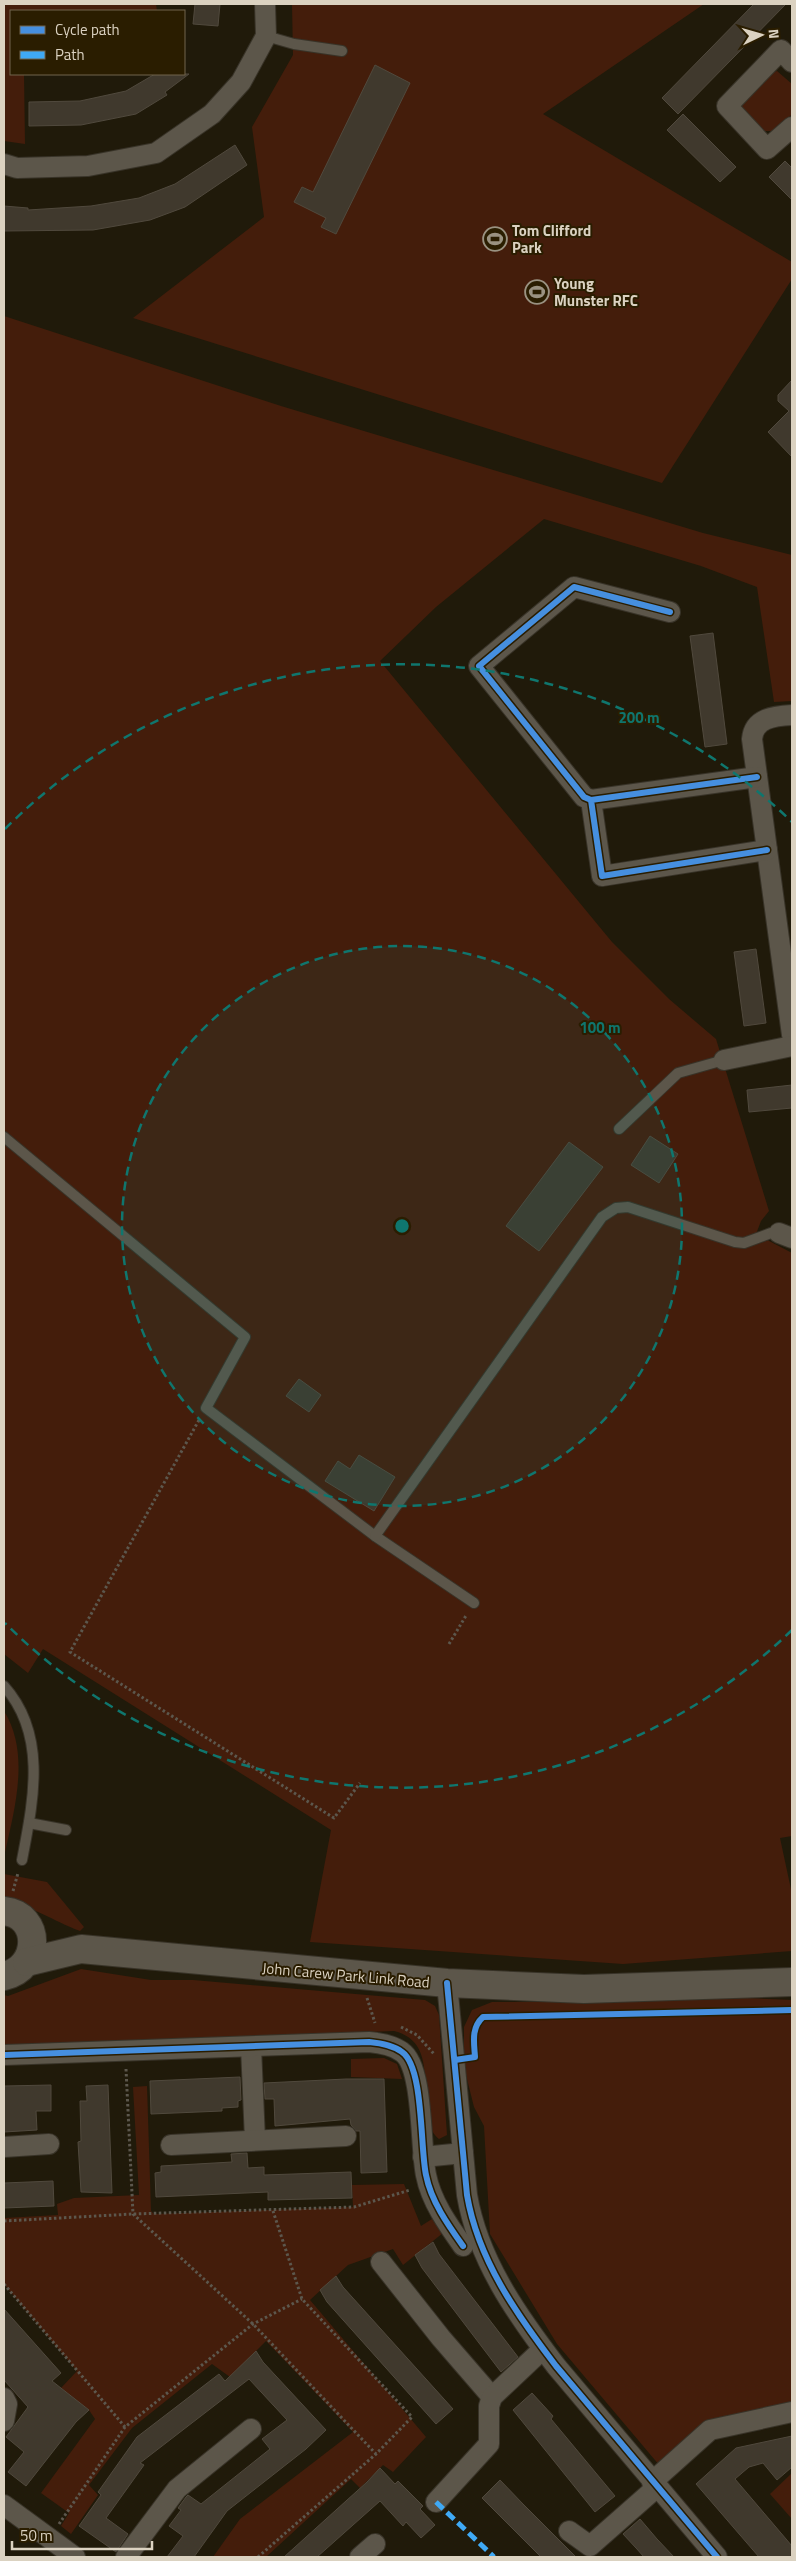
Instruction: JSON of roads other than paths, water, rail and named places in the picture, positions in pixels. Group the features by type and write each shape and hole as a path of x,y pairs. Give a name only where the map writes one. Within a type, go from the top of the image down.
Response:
{"main road":[{"name":"John Carew Park Link Road","path":"13,1915 81,1949"},
{"path":"13,1915 32,1943 27,1962"},
{"name":"John Carew Park Link Road","path":"4,1976 20,1969 27,1962 81,1949 447,1984 584,1989 792,1982"}],"street":[{"path":"4,164 17,168 88,166 156,154 212,114 241,82 266,36 265,4"},
{"path":"792,62 781,50 727,106 767,149 792,127"},
{"path":"670,612 574,587 479,666 584,796 591,800 757,777"},
{"path":"792,715 767,718 755,727 752,739 792,1035"},
{"path":"591,800 602,876 767,850"},
{"path":"724,1060 792,1046"},
{"path":"447,1984 470,2214 480,2245 497,2279 543,2349 717,2557"},
{"path":"4,2055 369,2042 395,2048 404,2053 411,2065 418,2089 426,2176 435,2202 463,2246"},
{"path":"251,2047 255,2140"},
{"path":"171,2144 346,2136"},
{"path":"4,2147 49,2144"},
{"path":"423,2157 463,2153"},
{"path":"381,2262 440,2338 492,2397"},
{"path":"436,2502 489,2444 489,2406 492,2397 543,2349"},
{"path":"4,2398 7,2404 4,2421"},
{"path":"569,2531 590,2546 710,2430 792,2412"},
{"path":"126,2557 177,2489 251,2429"},
{"path":"4,2505 75,2557"},
{"path":"360,2557 375,2544"}],"lane":[{"path":"266,36 294,44 342,51"},
{"path":"619,1129 678,1073 724,1060"},
{"path":"4,1137 245,1337 206,1408 375,1536 474,1603"},
{"path":"375,1536 602,1217 616,1208 628,1207 744,1244 771,1233 785,1236"},
{"path":"4,1686 30,1734 35,1789 22,1860"},
{"path":"29,1823 66,1830"}],"place":[{"name":"Tom Clifford Park","path":"495,239"},
{"name":"Young Munster RFC","path":"537,292"}]}
